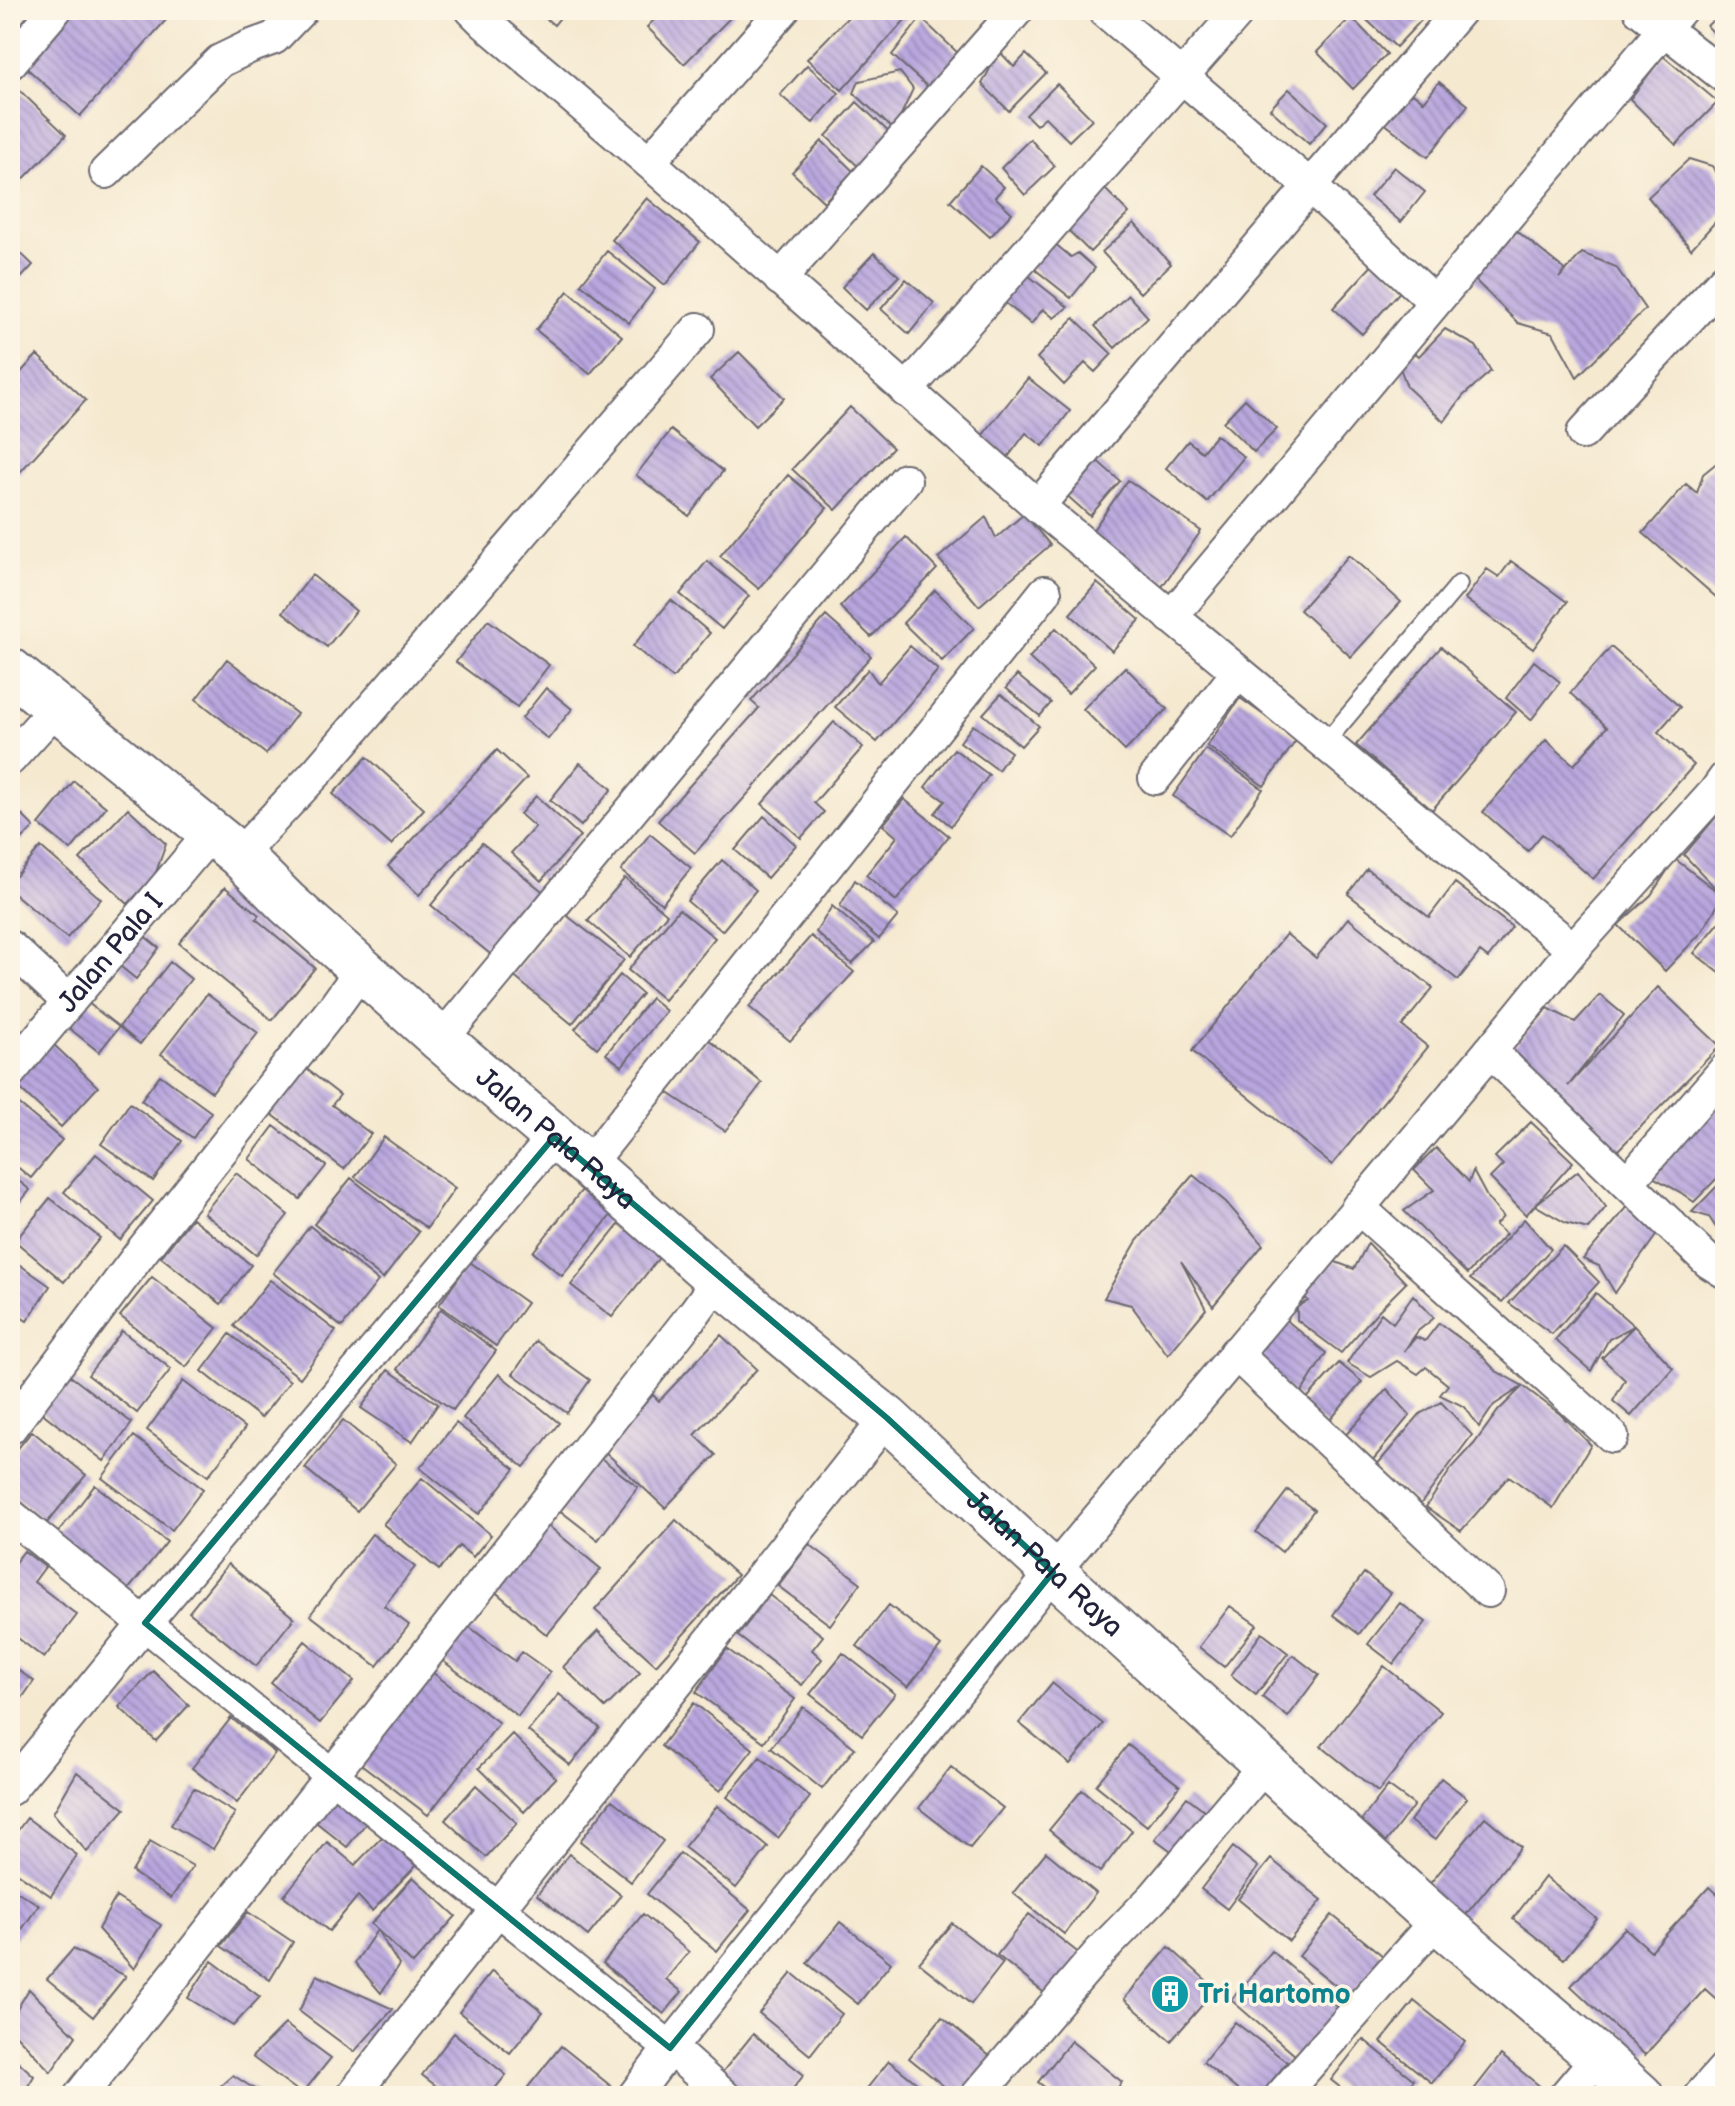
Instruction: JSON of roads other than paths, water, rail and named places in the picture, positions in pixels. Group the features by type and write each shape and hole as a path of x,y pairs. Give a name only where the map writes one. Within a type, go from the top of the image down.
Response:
{"main road":[{"name":"Jalan Pala Raya","path":"10,670 225,844 441,1040 718,1280 887,1418 1437,1920 1641,2096"}],"street":[{"path":"10,63 55,10"},
{"path":"106,172 220,61 274,38 301,10"},
{"path":"472,10 1038,506 1573,949"},
{"path":"649,162 783,10"},
{"path":"780,279 1017,10"},
{"path":"1104,10 1310,186 1434,301"},
{"path":"906,391 1240,10"},
{"path":"1038,506 1460,10"},
{"path":"1171,617 1434,301 1661,16 1725,77"},
{"path":"1583,433 1725,279"},
{"name":"Jalan Pala I","path":"10,1072 69,1002 225,844 318,771 698,329"},
{"path":"441,1040 905,480"},
{"path":"588,1165 1045,592"},
{"path":"1155,778 1238,672"},
{"path":"10,759 56,708"},
{"path":"634,2096 1053,1572 1573,949 1725,778"},
{"path":"10,947 69,1002"},
{"path":"10,1428 142,1251 361,970"},
{"path":"1490,1051 1709,1262 1725,1272"},
{"path":"1627,1183 1725,1070"},
{"path":"10,1789 145,1623 554,1137"},
{"path":"1358,1207 1612,1436"},
{"path":"80,2096 718,1280"},
{"path":"1235,1353 1488,1591"},
{"path":"352,2096 887,1418"},
{"path":"10,1515 670,2048 724,2096"},
{"path":"977,2096 1100,1952 1154,1897 1265,1765"},
{"path":"1281,2096 1437,1920"},
{"path":"1565,2096 1598,2057"},
{"path":"1700,2096 1725,2068"}],"lane":[{"path":"1325,743 1459,584"}],"place":[{"name":"Tri Hartomo","path":"1170,1994"}]}
